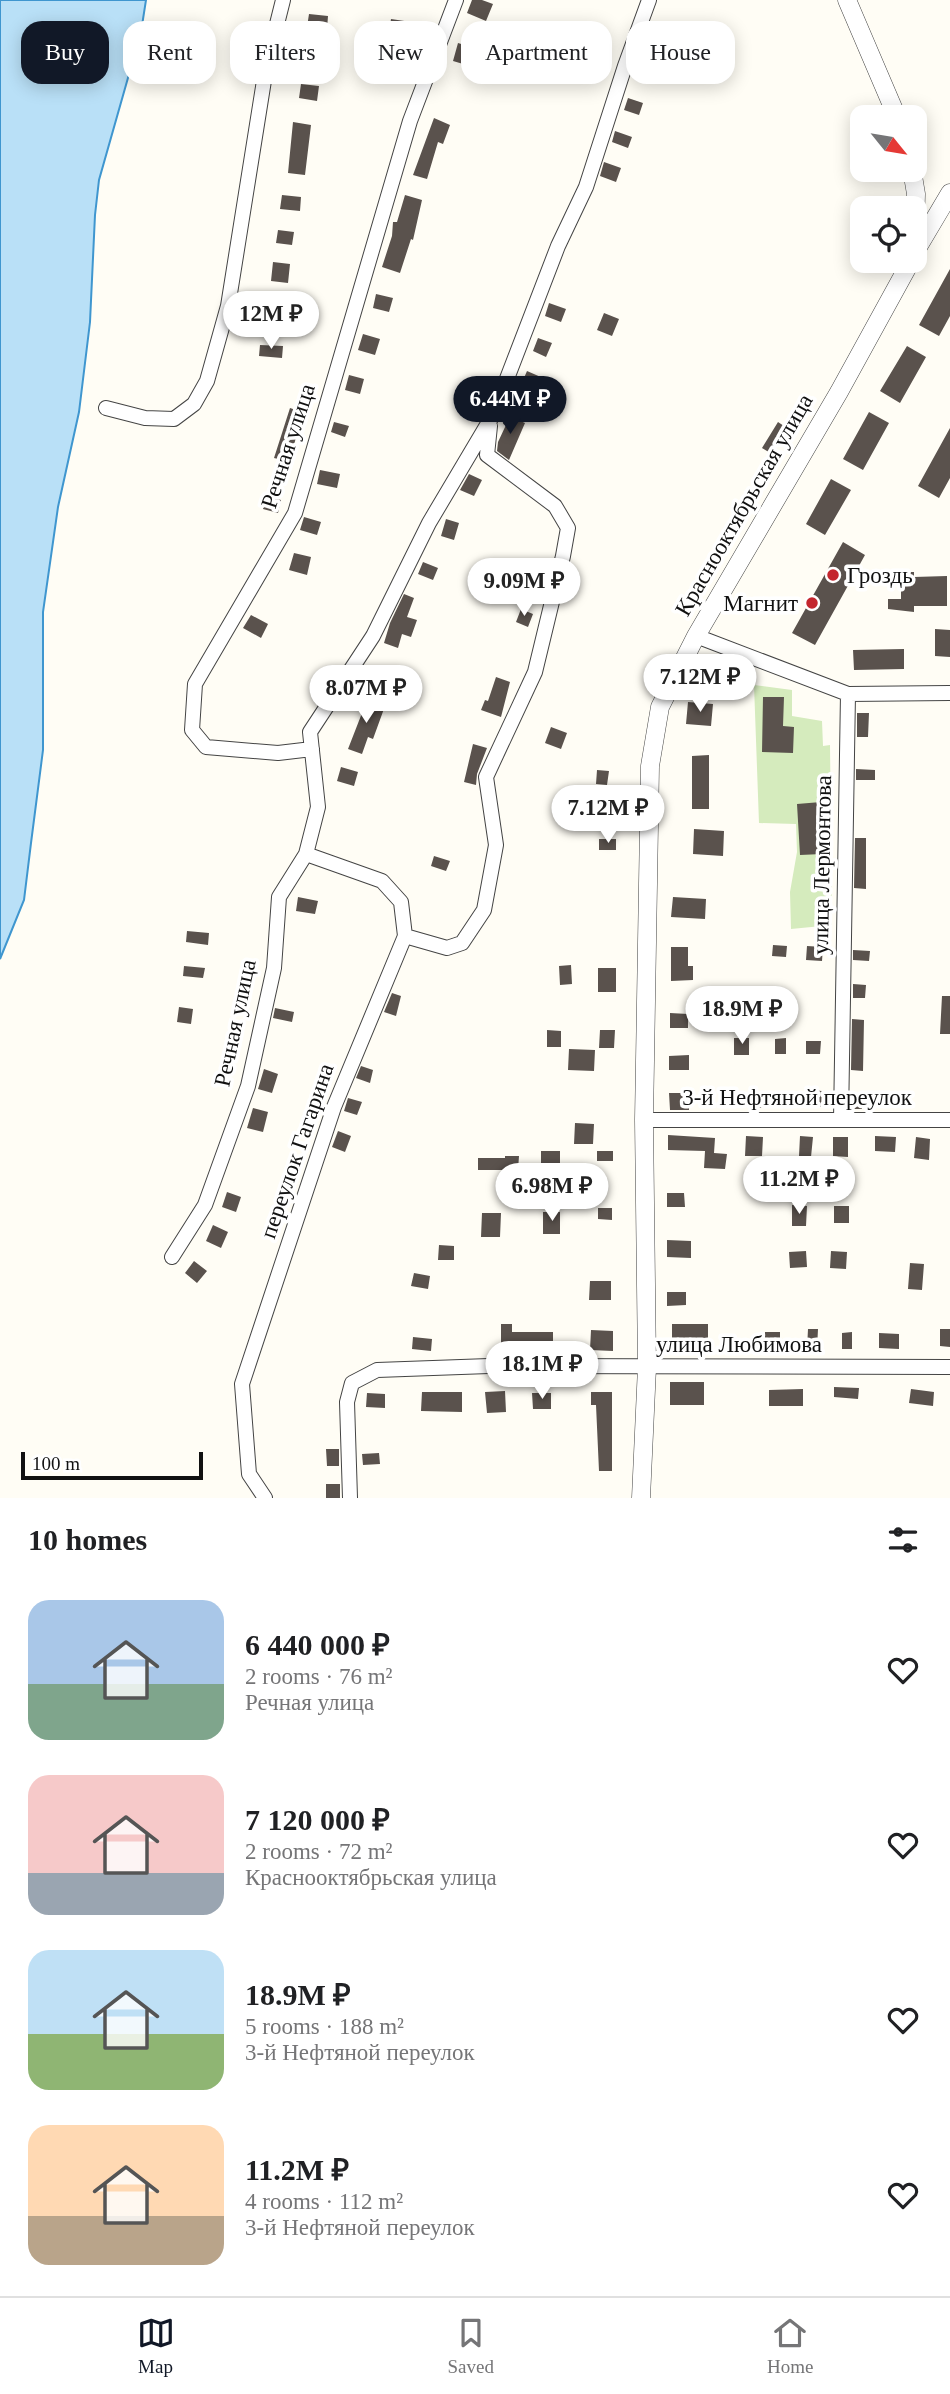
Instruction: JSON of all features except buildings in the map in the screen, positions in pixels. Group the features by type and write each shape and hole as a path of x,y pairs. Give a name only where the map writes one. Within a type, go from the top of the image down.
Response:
{"street":[{"path":"106,408 145,418 174,419 194,404 207,381 228,306 266,68 283,0"},
{"name":"Речная улица","path":"312,750 278,753 206,747 191,730 195,684 295,513 410,121 456,0"},
{"name":"Речная улица","path":"172,1257 205,1205 248,1086 274,968 279,897 306,854 317,807 310,732 373,636 429,523 493,415 558,246 586,187 649,0"},
{"path":"847,0 892,105"},
{"path":"927,232 950,193"},
{"name":"Краснооктябрьская улица","path":"641,1498 648,1367 644,1120 650,766 660,707 696,636 839,392 904,273"},
{"path":"306,854 382,881 401,902 405,936 447,948 462,943 484,909 496,845 486,777 535,672 568,528 555,506 487,455 487,439 493,415"},
{"path":"696,636 848,694 950,693"},
{"name":"улица Лермонтова","path":"841,1120 848,694"},
{"name":"переулок Гагарина","path":"265,1498 249,1474 242,1384 334,1107 405,936"},
{"name":"3-й Нефтяной переулок","path":"644,1120 950,1120"},
{"name":"улица Любимова","path":"350,1498 347,1402 352,1383 377,1370 489,1366 950,1367"}],"green space":[{"path":"754,685 792,690 792,716 822,721 823,746 830,745 832,925 791,929 790,892 797,852 796,824 759,823"}],"water":[{"path":"0,0 146,0 143,21 123,21 123,84 126,84 99,180 90,322 79,412 58,507 43,612 43,750 24,900 0,959"}],"place":[{"name":"Гроздь","path":"833,575"},
{"name":"Магнит","path":"812,603"}]}
